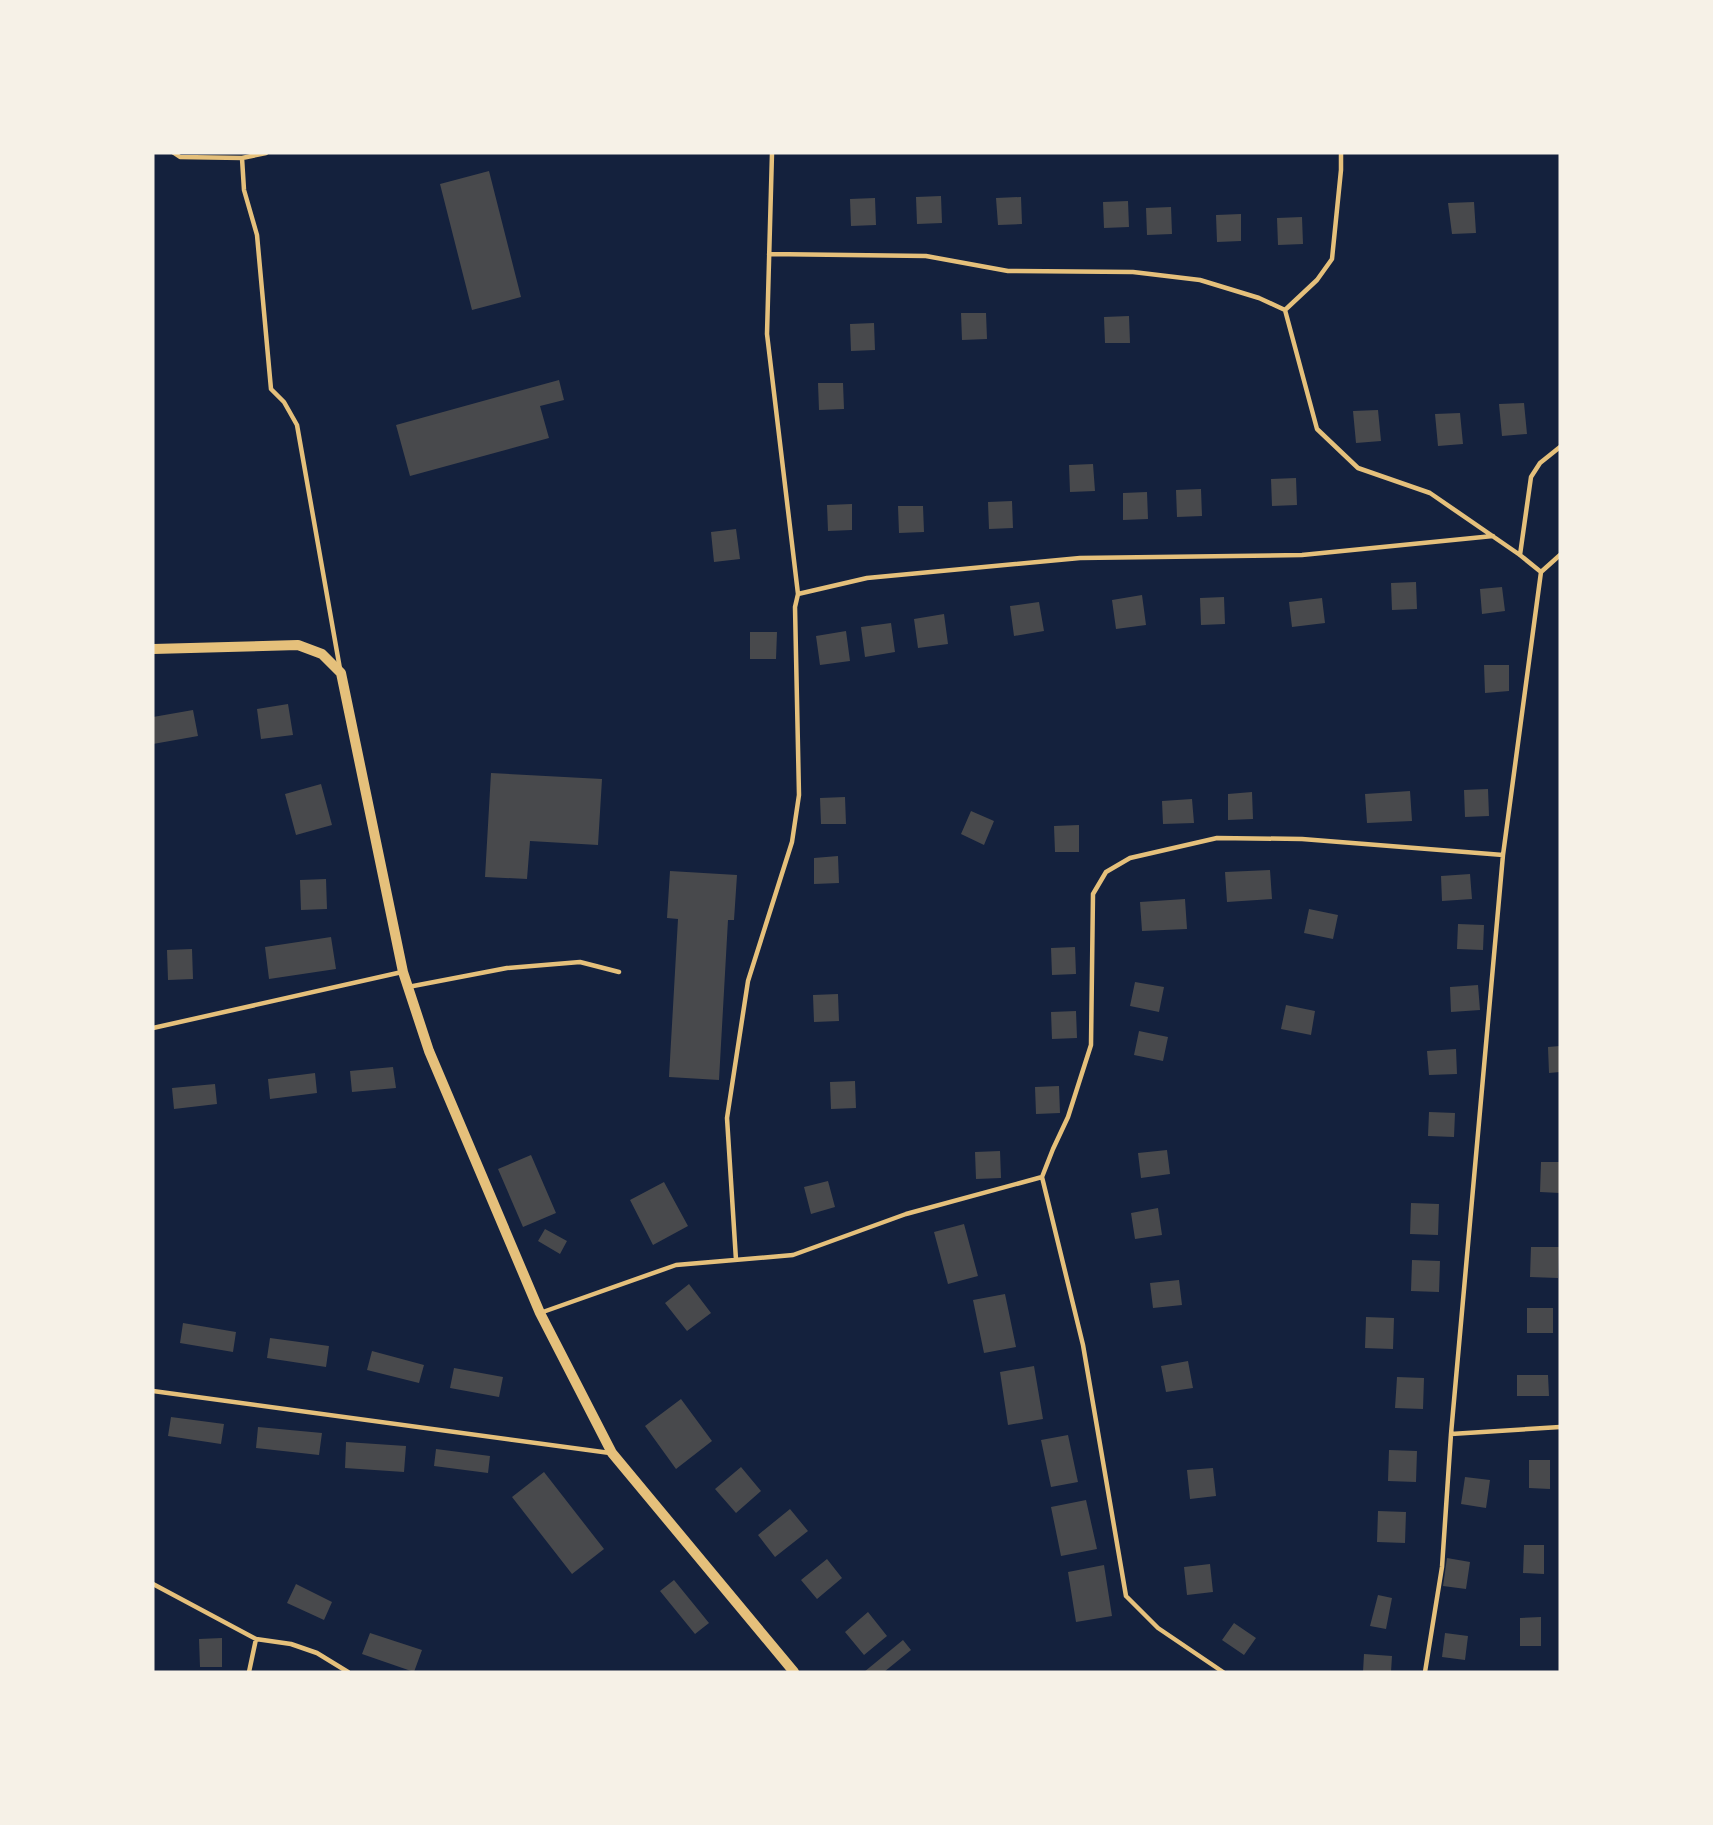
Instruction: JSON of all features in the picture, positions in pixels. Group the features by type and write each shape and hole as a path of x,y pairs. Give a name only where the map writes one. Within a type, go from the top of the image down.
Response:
{"street":[{"path":"153,649 298,645 322,654 341,673 403,972 429,1051 540,1313 612,1454 794,1672"}],"lane":[{"path":"174,153 180,157 242,159 266,153"},
{"path":"736,1260 727,1118 748,981 792,842 799,795 795,607 798,594 767,334 772,153"},
{"path":"1285,310 1317,280 1332,259 1341,153"},
{"path":"242,159 244,190 257,235 271,390 284,402 297,425 341,673"},
{"path":"769,254 926,256 1008,271 1133,272 1210,283 1259,298 1285,310"},
{"path":"1285,310 1317,429 1358,468 1430,493 1541,572"},
{"path":"1520,555 1531,477 1540,463 1560,447"},
{"path":"798,594 867,578 1080,558 1302,555 1493,536"},
{"path":"1425,1672 1442,1567 1450,1434 1503,855 1541,572 1560,555"},
{"path":"1223,1672 1158,1628 1126,1596 1083,1345 1042,1178 1068,1117 1091,1045 1092,894 1106,872 1130,858 1217,838 1302,839 1503,855"},
{"path":"408,987 507,968 580,962 619,972"},
{"path":"153,1028 403,972"},
{"path":"540,1313 675,1264 793,1255 906,1214 1042,1178"},
{"path":"153,1391 612,1454"},
{"path":"1450,1434 1560,1428"},
{"path":"153,1584 256,1639 291,1644 317,1653 348,1672"},
{"path":"249,1672 256,1639"}],"building":[{"path":"489,171 521,297 472,310 440,184"},
{"path":"941,196 942,223 917,224 916,197"},
{"path":"1021,197 1022,224 998,225 996,198"},
{"path":"875,198 876,225 851,226 850,199"},
{"path":"1128,201 1129,227 1104,228 1103,202"},
{"path":"1474,202 1476,233 1452,234 1448,203"},
{"path":"1171,207 1172,234 1147,235 1146,208"},
{"path":"1241,214 1241,241 1217,242 1216,215"},
{"path":"1302,217 1303,244 1278,245 1277,218"},
{"path":"961,313 986,313 987,339 962,340"},
{"path":"1129,316 1130,343 1105,343 1104,317"},
{"path":"874,323 875,350 851,351 850,324"},
{"path":"559,380 564,400 540,406 549,438 410,476 396,425"},
{"path":"818,383 843,383 844,409 819,410"},
{"path":"1524,403 1527,434 1502,436 1499,404"},
{"path":"1378,410 1381,441 1356,443 1353,411"},
{"path":"1460,413 1463,444 1438,446 1435,414"},
{"path":"1093,464 1095,491 1070,492 1069,465"},
{"path":"1296,478 1297,505 1272,506 1271,479"},
{"path":"1201,489 1202,516 1177,517 1176,490"},
{"path":"1147,492 1148,519 1123,520 1123,493"},
{"path":"1012,501 1013,528 989,529 988,502"},
{"path":"852,504 852,530 828,531 827,505"},
{"path":"898,506 923,506 924,532 899,533"},
{"path":"736,529 740,559 714,562 711,532"},
{"path":"1416,582 1417,609 1392,610 1391,583"},
{"path":"1502,587 1505,611 1482,614 1480,589"},
{"path":"1142,595 1146,625 1116,629 1112,600"},
{"path":"1224,597 1225,624 1201,625 1200,598"},
{"path":"1322,598 1325,623 1292,627 1289,602"},
{"path":"1039,602 1044,631 1014,636 1010,606"},
{"path":"944,614 948,644 918,648 914,619"},
{"path":"891,623 895,652 865,657 861,627"},
{"path":"846,631 850,661 820,665 816,636"},
{"path":"750,632 777,632 776,659 750,659"},
{"path":"1484,665 1509,665 1509,691 1485,693"},
{"path":"288,704 293,735 261,739 257,709"},
{"path":"193,710 198,736 153,744 153,717"},
{"path":"491,773 602,779 598,845 530,841 527,879 485,877"},
{"path":"321,784 332,825 296,835 285,794"},
{"path":"1488,789 1489,816 1465,817 1464,790"},
{"path":"1410,791 1412,821 1367,823 1365,794"},
{"path":"1252,792 1253,819 1228,820 1228,794"},
{"path":"845,797 846,824 821,824 820,798"},
{"path":"1192,799 1194,823 1163,824 1162,801"},
{"path":"971,811 994,821 984,845 961,834"},
{"path":"1079,825 1079,852 1055,852 1054,826"},
{"path":"838,856 839,883 814,884 814,858"},
{"path":"1270,870 1272,899 1227,902 1225,872"},
{"path":"670,871 737,875 734,920 728,920 719,1080 669,1077 678,919 667,918"},
{"path":"1470,874 1472,899 1442,901 1441,876"},
{"path":"326,879 327,909 301,910 300,880"},
{"path":"1185,899 1187,929 1142,931 1140,902"},
{"path":"1309,909 1338,915 1333,939 1304,933"},
{"path":"1458,924 1484,925 1483,950 1457,949"},
{"path":"331,937 336,969 269,979 265,947"},
{"path":"1075,947 1076,974 1052,975 1051,948"},
{"path":"192,949 193,979 168,980 167,950"},
{"path":"1135,982 1164,987 1159,1012 1130,1006"},
{"path":"1478,985 1480,1010 1451,1012 1450,987"},
{"path":"838,994 839,1021 814,1022 813,995"},
{"path":"1286,1005 1315,1011 1311,1035 1281,1029"},
{"path":"1076,1011 1077,1038 1052,1039 1051,1012"},
{"path":"1139,1031 1168,1037 1163,1061 1134,1055"},
{"path":"1560,1046 1560,1072 1549,1073 1548,1047"},
{"path":"1456,1049 1457,1074 1429,1075 1427,1051"},
{"path":"393,1067 396,1088 352,1092 350,1071"},
{"path":"315,1073 317,1093 270,1099 268,1079"},
{"path":"855,1081 856,1108 831,1109 830,1082"},
{"path":"215,1084 217,1104 174,1109 172,1088"},
{"path":"1059,1086 1060,1113 1036,1114 1035,1087"},
{"path":"1429,1112 1455,1113 1454,1137 1428,1136"},
{"path":"1167,1150 1170,1174 1141,1178 1138,1153"},
{"path":"1000,1151 1001,1178 976,1179 975,1152"},
{"path":"531,1155 556,1213 523,1227 498,1169"},
{"path":"1541,1162 1560,1162 1560,1193 1540,1192"},
{"path":"828,1181 835,1207 811,1214 804,1187"},
{"path":"664,1182 688,1226 653,1245 630,1200"},
{"path":"1411,1203 1439,1204 1438,1235 1410,1234"},
{"path":"1158,1208 1162,1235 1135,1239 1131,1213"},
{"path":"964,1224 978,1276 948,1284 934,1232"},
{"path":"545,1229 567,1241 560,1254 538,1241"},
{"path":"1531,1247 1559,1247 1558,1278 1530,1277"},
{"path":"1412,1260 1440,1261 1439,1292 1411,1291"},
{"path":"1179,1280 1182,1305 1153,1308 1150,1283"},
{"path":"689,1284 711,1313 687,1331 665,1303"},
{"path":"1005,1294 1016,1347 984,1353 973,1300"},
{"path":"1527,1308 1553,1308 1553,1333 1527,1333"},
{"path":"1366,1317 1394,1318 1393,1349 1365,1348"},
{"path":"183,1323 236,1332 233,1352 180,1343"},
{"path":"270,1338 329,1346 326,1367 267,1358"},
{"path":"372,1351 424,1365 419,1383 367,1370"},
{"path":"1188,1361 1193,1388 1166,1392 1161,1366"},
{"path":"1034,1366 1043,1419 1008,1425 1000,1372"},
{"path":"454,1368 503,1377 499,1397 450,1388"},
{"path":"1517,1375 1548,1375 1549,1396 1517,1396"},
{"path":"1397,1377 1424,1378 1423,1409 1395,1408"},
{"path":"681,1399 712,1441 676,1469 645,1426"},
{"path":"171,1417 224,1424 221,1444 168,1436"},
{"path":"258,1427 322,1433 319,1455 256,1448"},
{"path":"1068,1435 1078,1482 1051,1487 1041,1440"},
{"path":"346,1442 406,1446 404,1472 345,1468"},
{"path":"436,1449 490,1456 488,1473 434,1466"},
{"path":"1389,1450 1417,1451 1416,1482 1388,1481"},
{"path":"1529,1460 1550,1460 1550,1489 1529,1488"},
{"path":"741,1467 761,1491 736,1513 715,1489"},
{"path":"1213,1468 1216,1496 1190,1499 1187,1470"},
{"path":"544,1472 604,1549 572,1574 512,1497"},
{"path":"1465,1477 1490,1480 1486,1508 1461,1504"},
{"path":"1086,1500 1097,1549 1061,1556 1051,1507"},
{"path":"790,1509 808,1531 775,1557 758,1535"},
{"path":"1378,1511 1406,1512 1405,1543 1377,1542"},
{"path":"1524,1545 1544,1545 1544,1574 1523,1573"},
{"path":"1447,1558 1470,1562 1466,1589 1443,1586"},
{"path":"827,1559 842,1578 817,1599 801,1580"},
{"path":"1210,1564 1213,1592 1187,1595 1184,1567"},
{"path":"1104,1565 1112,1616 1076,1622 1068,1572"},
{"path":"674,1580 709,1623 695,1634 660,1591"},
{"path":"296,1584 332,1602 324,1620 287,1603"},
{"path":"1378,1595 1392,1598 1386,1629 1370,1626"},
{"path":"868,1612 887,1636 864,1655 845,1632"},
{"path":"1541,1617 1541,1646 1520,1646 1520,1618"},
{"path":"1234,1623 1256,1638 1244,1655 1222,1640"},
{"path":"370,1633 422,1650 414,1672 362,1654"},
{"path":"1445,1633 1468,1636 1465,1660 1442,1657"},
{"path":"222,1638 222,1667 200,1667 199,1639"},
{"path":"903,1640 911,1650 884,1672 864,1672"},
{"path":"1364,1654 1392,1656 1391,1672 1363,1672"}]}
